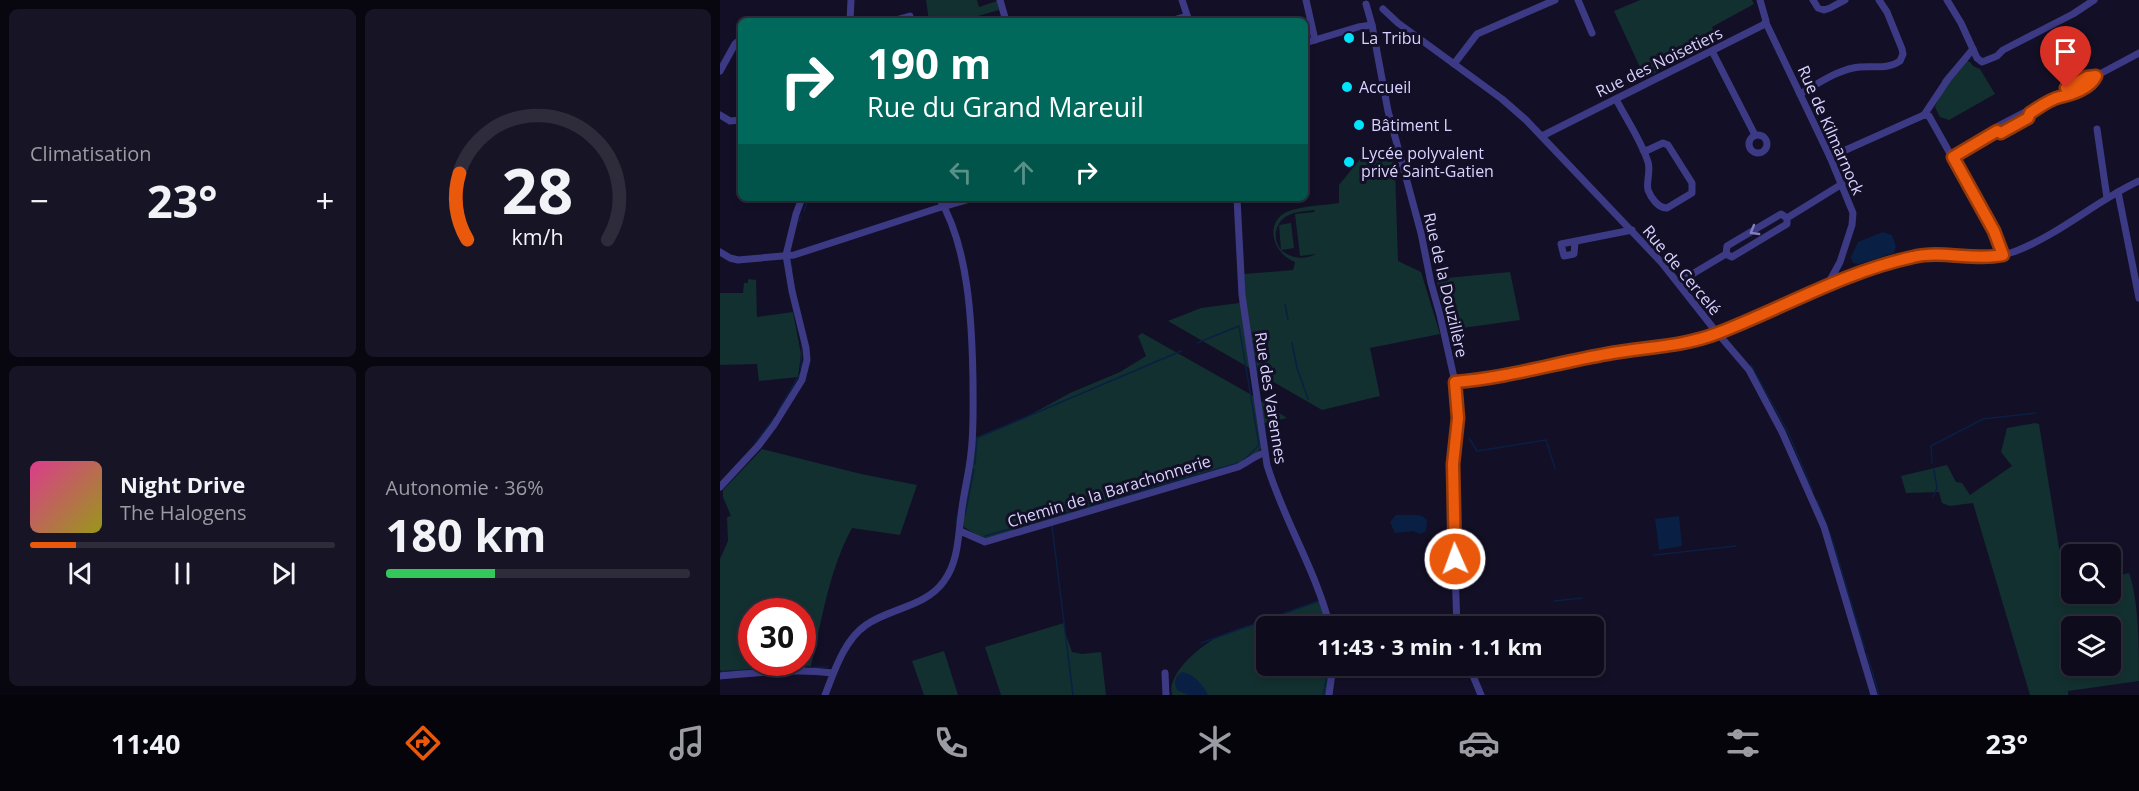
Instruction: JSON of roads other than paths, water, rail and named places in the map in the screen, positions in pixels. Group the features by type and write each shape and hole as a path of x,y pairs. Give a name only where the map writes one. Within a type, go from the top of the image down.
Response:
{"street":[{"path":"850,18 851,0"},
{"path":"1000,0 1005,18"},
{"path":"1182,0 1188,18"},
{"path":"1305,0 1315,40"},
{"path":"1365,2 1373,12 1383,9 1384,0"},
{"path":"1454,64 1476,34 1556,0"},
{"path":"1578,0 1592,33"},
{"path":"1760,0 1766,23"},
{"path":"1813,0 1818,8 1824,10 1845,0"},
{"path":"1800,94 1847,69 1866,66 1888,67 1900,61 1903,54 1902,49 1887,12 1879,0"},
{"path":"1947,0 1977,58 1982,62 2073,14 2094,0"},
{"name":"Rue de la Douzillère","path":"1365,2 1372,25 1388,111 1421,233 1455,382 1458,418 1453,464 1453,512 1457,616"},
{"name":"Rue de Cercelé","path":"1383,9 1512,107 1542,136 1679,282 1749,370 1782,432 1828,537 1874,695"},
{"name":"Rue de la Douzillère","path":"1372,25 1373,12"},
{"path":"903,18 910,16"},
{"name":"Rue des Noisetiers","path":"1542,136 1766,23"},
{"name":"Rue de Kilmarnock","path":"1766,23 1830,157 1851,208 1853,220 1840,262 1828,285"},
{"path":"1308,42 1372,25"},
{"path":"720,71 738,42"},
{"path":"1830,157 1924,115 1948,79 1973,49"},
{"path":"1712,51 1755,135"},
{"path":"1953,157 1997,131 2001,133 2028,118 2030,113 2059,97 2070,96 2092,83 2096,76 2139,53"},
{"path":"1616,99 1643,150 1650,169 1648,188 1659,206 1667,208 1692,193 1692,183 1668,145 1663,143 1643,150"},
{"path":"720,115 730,121 738,120"},
{"path":"1924,115 1931,118 1994,231 2003,255"},
{"path":"2097,129 2107,198"},
{"path":"1455,382 1687,342 1718,333 1828,285 1913,257 2003,255 2030,245 2139,181"},
{"path":"1787,218 1842,184"},
{"path":"2118,192 2139,298"},
{"path":"720,488 759,446 802,380 807,360 806,348 786,255 801,201"},
{"path":"825,695 833,673 854,636 864,626 882,616 928,597 938,590 954,563 972,451 972,326 960,257 941,201"},
{"path":"944,206 946,201"},
{"path":"720,252 738,260 794,255 963,201"},
{"name":"Rue des Varennes","path":"1237,201 1243,302 1264,453 1275,490 1323,597 1327,616"},
{"path":"1726,254 1727,246 1781,214 1787,218"},
{"path":"1726,254 1732,257 1748,248 1787,224 1787,218"},
{"path":"1575,242 1632,230"},
{"path":"1679,282 1726,254"},
{"name":"Chemin de la Barachonnerie","path":"960,531 985,542 1238,467 1264,453"},
{"path":"720,676 808,670 833,673"},
{"path":"1165,673 1166,695"},
{"path":"1329,695 1332,676"},
{"path":"1473,676 1481,695"}],"water":[{"path":"1883,232 1892,235 1896,246 1894,253 1859,264 1853,263 1851,257 1858,242"},
{"path":"1396,515 1422,516 1427,520 1426,531 1420,534 1413,531 1395,533 1390,522"},
{"path":"1679,516 1682,546 1659,550 1655,519"},
{"path":"1182,672 1198,680 1208,695 1188,695 1177,690 1175,680"}],"waterway":[{"path":"804,211 808,201"},
{"path":"799,221 801,217"},
{"path":"790,259 792,270"},
{"path":"1285,304 1288,320"},
{"path":"1197,343 1239,326 1259,445 1243,461"},
{"path":"1292,343 1297,368 1308,399"},
{"path":"801,369 802,344"},
{"path":"975,464 977,438 1181,351"},
{"path":"1255,356 1257,375"},
{"path":"1751,365 1788,432 1813,491"},
{"path":"778,411 800,374"},
{"path":"1932,463 1931,446 1983,419 2036,413"},
{"path":"755,443 774,418"},
{"path":"1449,520 1448,458 1454,418"},
{"path":"1469,438 1477,451 1546,440 1555,468"},
{"path":"985,536 1239,463"},
{"path":"965,515 974,469"},
{"path":"1933,497 1937,488 1934,470"},
{"path":"1817,500 1833,542 1865,649"},
{"path":"956,524 958,513"},
{"path":"1052,526 1073,695"},
{"path":"1654,555 1736,546"},
{"path":"1554,601 1582,598"},
{"path":"1201,643 1319,601"},
{"path":"1867,654 1879,695"},
{"path":"720,672 828,667"},
{"path":"1323,695 1327,676"}],"place":[{"name":"La Tribu","path":"1349,38"},
{"name":"Accueil","path":"1347,87"},
{"name":"Bâtiment L","path":"1359,125"},
{"name":"Lycée polyvalent privé Saint-Gatien","path":"1349,162"}]}
